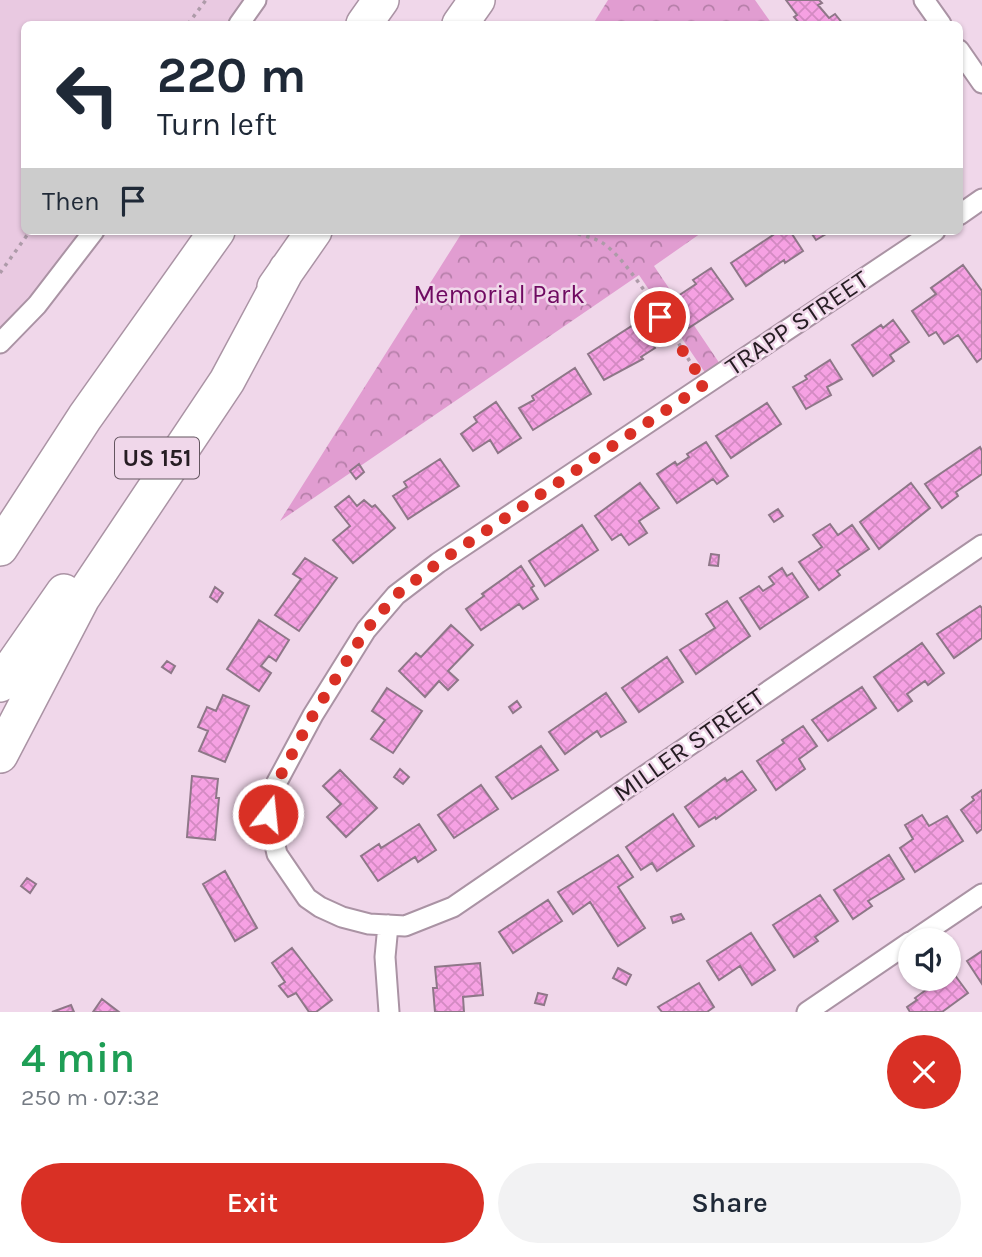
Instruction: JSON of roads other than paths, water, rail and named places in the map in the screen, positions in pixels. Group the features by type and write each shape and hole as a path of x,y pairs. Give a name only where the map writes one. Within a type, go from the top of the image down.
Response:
{"highway":[{"path":"366,21 382,0"},
{"path":"462,21 477,0"},
{"name":"US 151","path":"0,548 85,417 214,235"},
{"name":"US 151","path":"0,684 311,235"},
{"path":"0,755 82,598 227,381 287,269"},
{"path":"0,517 85,417"}],"street":[{"path":"241,21 256,0"},
{"path":"924,0 939,21"},
{"path":"963,56 982,83"},
{"path":"963,212 982,199"},
{"path":"0,343 37,304 91,235"},
{"name":"TRAPP STREET","path":"388,925 369,924 342,917 307,898 277,854 268,814 277,782 313,715 366,630 396,595 450,555 929,235"},
{"name":"MILLER STREET","path":"388,925 405,926 453,907 982,545"},
{"path":"931,928 982,894"},
{"path":"388,925 385,957 389,1012"},
{"path":"807,1012 898,950"}],"park label":[{"name":"Memorial Park","path":"499,294"}]}
